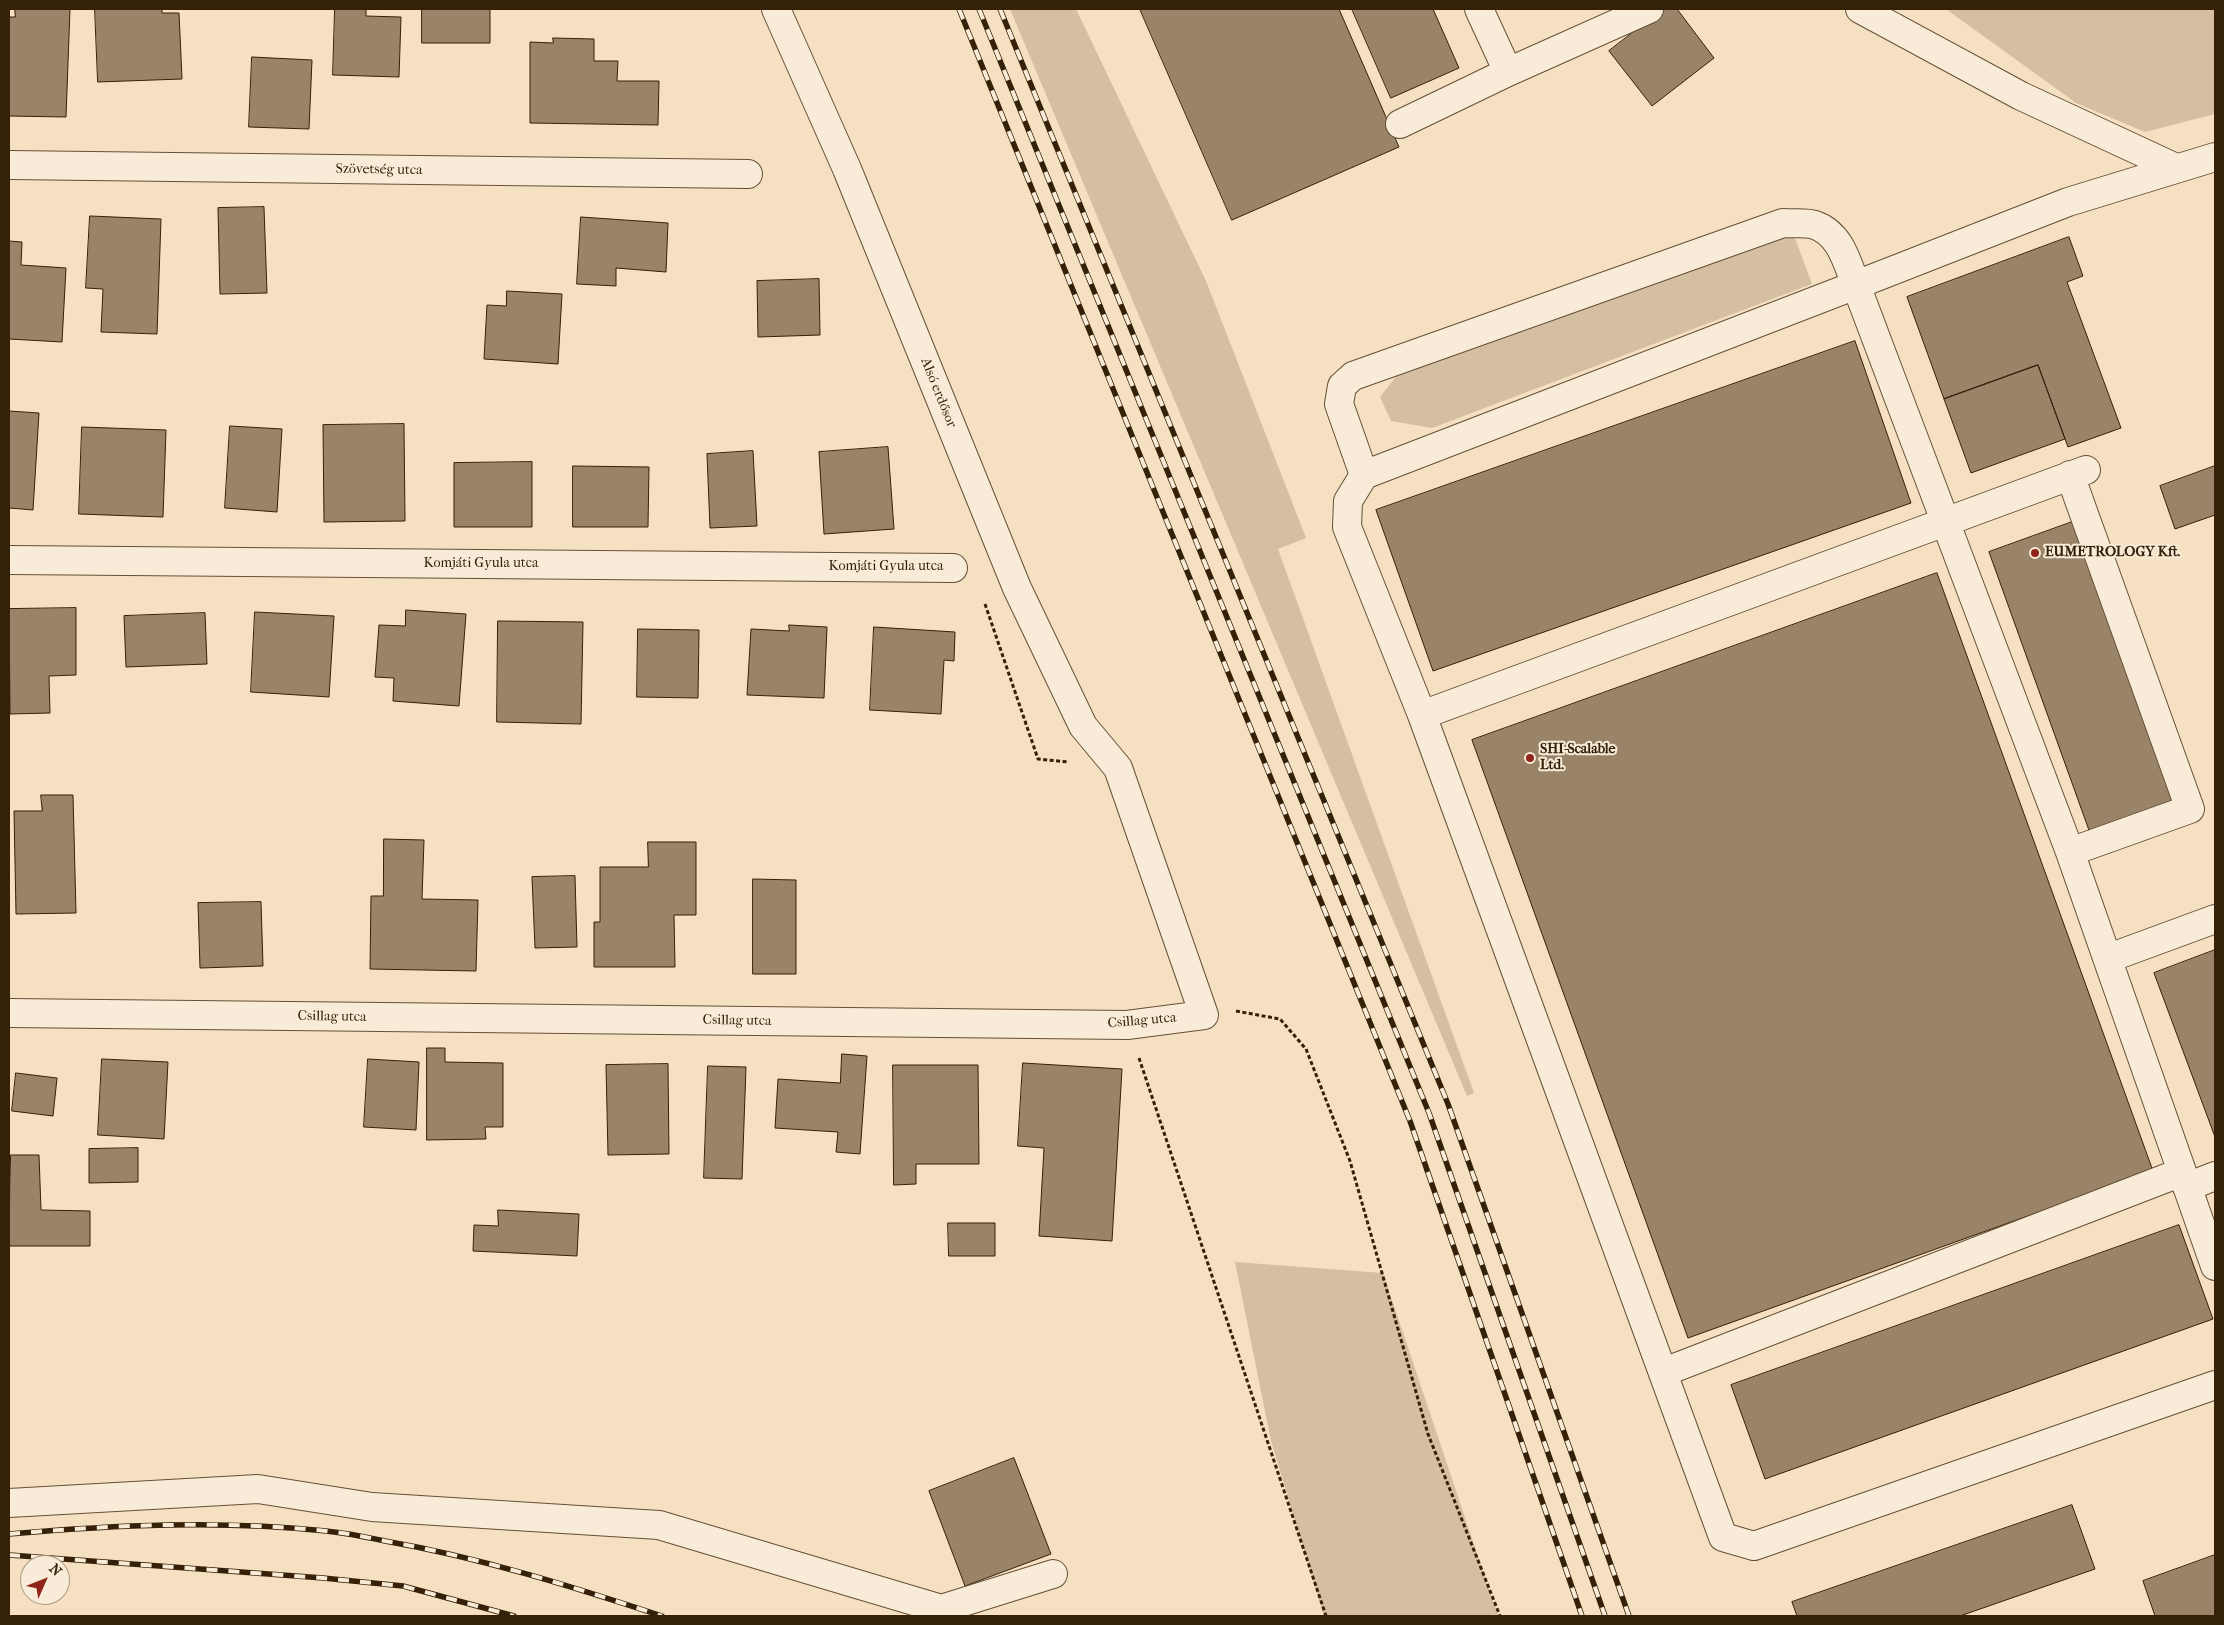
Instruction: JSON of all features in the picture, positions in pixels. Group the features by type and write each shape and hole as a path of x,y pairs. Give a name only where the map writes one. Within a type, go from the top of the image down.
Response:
{"street":[{"name":"Alsó erdősor","path":"776,9 847,169 1017,588 1083,726 1118,768"},
{"path":"1480,9 1508,72"},
{"path":"1400,124 1508,72 1649,9"},
{"path":"1860,9 2021,96 2176,168"},
{"path":"2215,157 2068,202 1364,476 1348,501 1347,527 1422,715 1723,1537 1754,1546 2215,1385"},
{"name":"Szövetség utca","path":"9,165 748,174"},
{"path":"1364,476 1339,404 1342,386 1353,376 1783,223 1815,225 1832,235 1840,245 1856,285 2070,852 2215,1266"},
{"path":"1422,715 1945,524 2078,473 2190,809 2070,852"},
{"name":"Komjáti Gyula utca","path":"9,560 952,568"},
{"path":"1118,768 1204,1015"},
{"path":"2108,958 2215,919"},
{"name":"Csillag utca","path":"9,1013 1127,1024 1204,1015"},
{"path":"1664,1372 2184,1180 2215,1176"},
{"path":"9,1503 258,1489 372,1507 659,1526 941,1609 1054,1574"}],"path":[{"path":"982,595 1038,759 1118,768"},
{"path":"1204,1015 1223,1008 1280,1018 1306,1049 1350,1161 1428,1434 1500,1616"},
{"path":"1127,1024 1175,1160 1326,1616"}],"shaded area":[{"path":"1010,9 1076,9 1206,281 1306,538 1278,549 1474,1093 1467,1096"},
{"path":"1946,9 2215,9 2215,114 2145,132 2076,103"},
{"path":"1793,233 1812,284 1432,428 1391,421 1380,397 1399,373"},
{"path":"1235,1262 1383,1273 1498,1616 1324,1616 1271,1441"}],"building":[{"path":"15,9 70,9 66,117 9,116 9,17 15,17"},
{"path":"95,9 162,9 162,13 179,13 182,79 98,82"},
{"path":"335,9 366,9 366,16 401,17 399,77 333,75"},
{"path":"422,9 490,9 490,43 422,43"},
{"path":"1140,9 1339,9 1399,147 1232,220"},
{"path":"1352,9 1433,9 1459,68 1391,98"},
{"path":"1663,9 1677,9 1714,58 1652,106 1609,51"},
{"path":"553,38 594,39 594,61 618,61 617,81 659,81 658,125 530,123 530,42 553,43"},
{"path":"252,57 312,60 309,129 249,127"},
{"path":"264,207 267,293 220,294 218,208"},
{"path":"90,216 161,219 157,334 101,332 103,289 86,288"},
{"path":"581,217 668,223 666,272 616,268 616,286 577,284"},
{"path":"2069,237 2083,276 2067,282 2121,428 2068,447 2038,365 1944,399 1907,297"},
{"path":"9,241 22,242 21,265 66,268 62,342 9,339"},
{"path":"819,279 820,335 758,337 757,281"},
{"path":"507,291 562,294 558,364 484,359 487,305 506,306"},
{"path":"1855,341 1911,503 1433,671 1376,510"},
{"path":"2038,365 2065,439 1971,473 1944,399"},
{"path":"9,411 39,413 33,510 9,508"},
{"path":"404,424 405,521 324,522 323,425"},
{"path":"230,426 282,429 277,512 225,508"},
{"path":"82,427 166,430 163,517 79,514"},
{"path":"888,447 894,529 824,534 819,452"},
{"path":"753,451 757,526 710,528 707,454"},
{"path":"532,462 532,527 454,527 454,463"},
{"path":"573,466 649,467 648,527 573,527"},
{"path":"2215,466 2215,515 2175,529 2160,486"},
{"path":"2075,521 2177,802 2090,833 1989,552"},
{"path":"1937,573 2153,1171 1688,1338 1472,740"},
{"path":"76,608 76,675 49,676 50,713 10,714 9,609"},
{"path":"406,610 466,614 459,706 393,701 394,678 375,677 379,625 405,626"},
{"path":"255,612 334,616 329,697 251,692"},
{"path":"205,613 207,664 126,667 124,616"},
{"path":"498,621 583,622 581,724 497,722"},
{"path":"789,625 827,627 824,698 747,695 751,629 789,631"},
{"path":"874,627 955,632 954,661 944,660 941,714 870,710"},
{"path":"638,629 699,630 698,698 637,697"},
{"path":"41,795 73,795 76,913 16,914 14,811 42,811"},
{"path":"384,839 424,840 422,899 478,900 476,971 370,969 371,896 383,896"},
{"path":"648,842 696,842 696,915 674,915 675,967 594,967 594,922 600,922 600,867 648,867"},
{"path":"575,876 577,947 535,948 532,877"},
{"path":"753,879 796,880 796,974 753,974"},
{"path":"261,902 263,966 200,968 198,903"},
{"path":"2215,950 2215,1137 2154,973"},
{"path":"427,1048 445,1048 445,1062 503,1063 503,1127 485,1127 486,1139 427,1140"},
{"path":"842,1054 867,1056 860,1154 836,1152 838,1132 775,1128 778,1079 840,1083"},
{"path":"102,1059 168,1062 164,1139 98,1135"},
{"path":"368,1059 419,1062 416,1130 364,1127"},
{"path":"1023,1063 1122,1069 1112,1241 1039,1236 1044,1148 1018,1146"},
{"path":"668,1064 669,1154 608,1155 606,1065"},
{"path":"893,1065 978,1065 979,1164 916,1164 916,1184 894,1185"},
{"path":"708,1066 746,1067 742,1179 704,1178"},
{"path":"16,1073 57,1078 53,1116 12,1111"},
{"path":"138,1148 138,1182 89,1183 89,1149"},
{"path":"11,1155 39,1155 41,1210 90,1211 90,1246 9,1246"},
{"path":"498,1210 579,1214 577,1256 473,1251 474,1225 498,1226"},
{"path":"948,1223 995,1223 995,1256 949,1256"},
{"path":"2179,1225 2213,1319 1765,1479 1731,1385"},
{"path":"1014,1458 1051,1554 965,1586 929,1491"},
{"path":"2072,1505 2095,1569 1960,1616 1797,1616 1792,1602"},
{"path":"2215,1555 2215,1616 2155,1616 2143,1581"}],"railway":[{"path":"959,9 1410,1121 1582,1616"},
{"path":"979,9 1429,1113 1605,1616"},
{"path":"1000,9 1448,1104 1629,1616"},
{"path":"9,1534 167,1525 246,1526 333,1532 421,1548 491,1564 662,1616"},
{"path":"9,1555 323,1578 403,1586 514,1616"}],"place":[{"name":"EUMETROLOGY Kft.","path":"2035,553"},
{"name":"SHI-Scalable Ltd.","path":"1530,758"}]}
